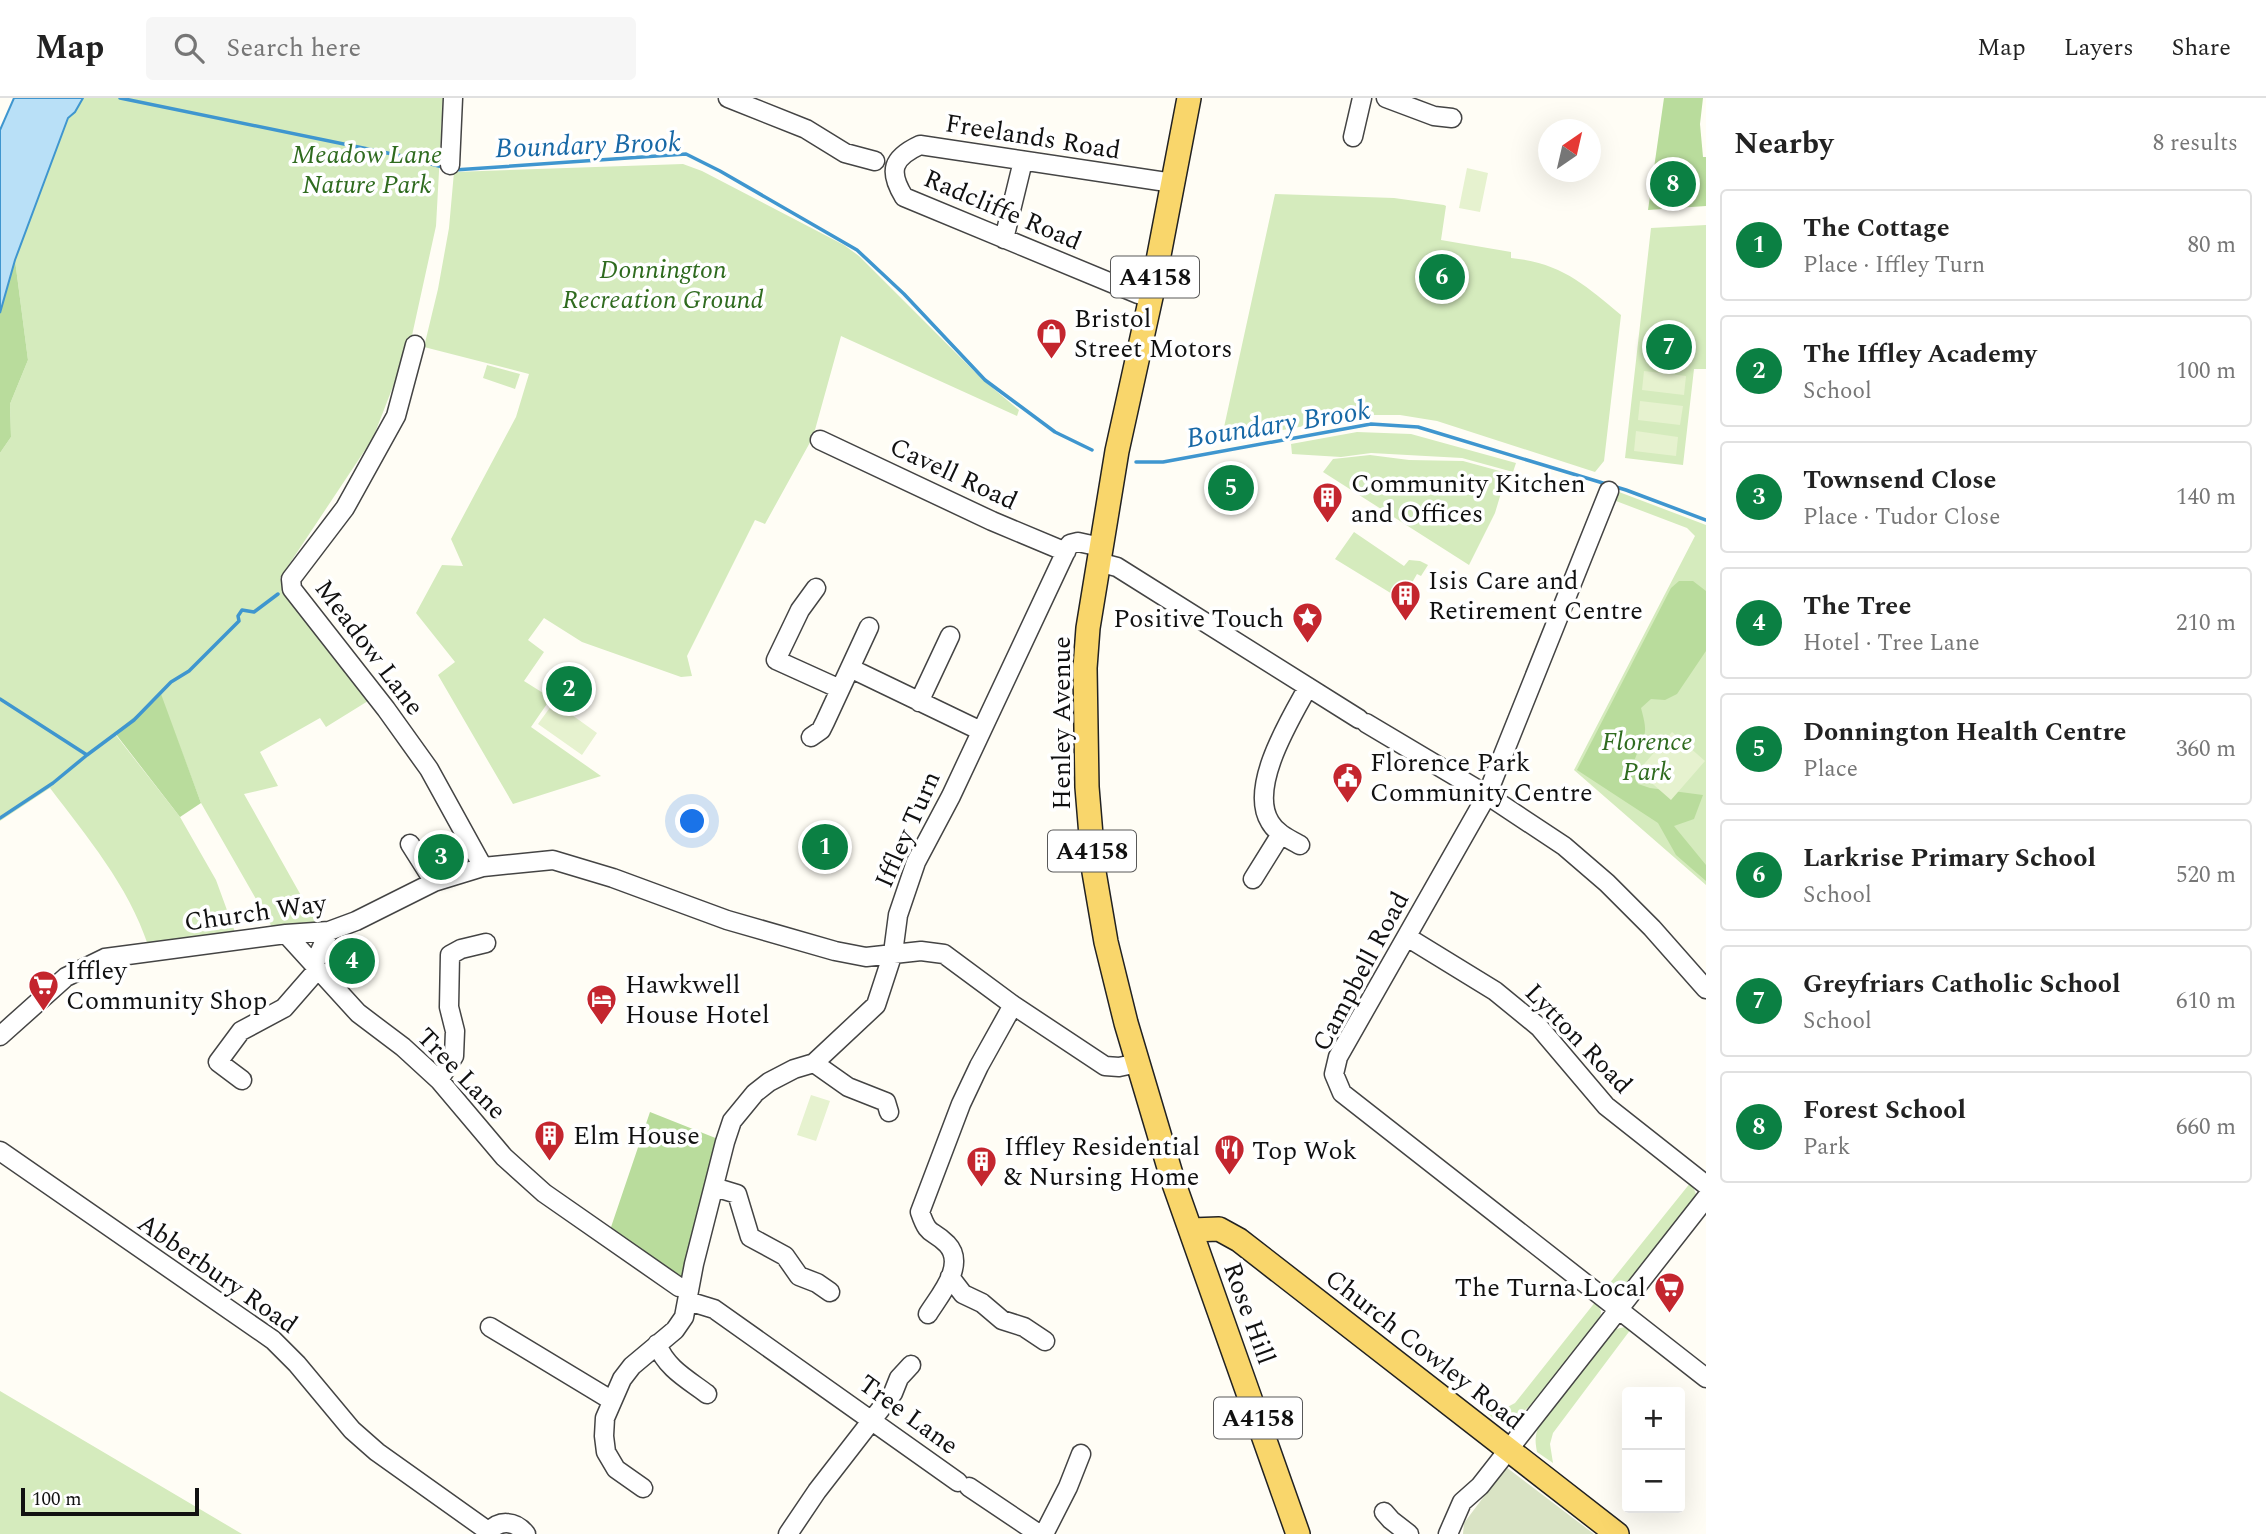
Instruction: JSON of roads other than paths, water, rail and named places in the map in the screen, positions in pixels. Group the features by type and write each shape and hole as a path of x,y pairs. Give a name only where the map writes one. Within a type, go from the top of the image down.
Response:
{"main road":[{"name":"A4158","path":"1151,297 1189,98"},
{"name":"Henley Avenue","path":"1151,297 1116,456 1088,628 1085,668 1087,787 1094,872 1106,942 1138,1063 1191,1230"},
{"name":"Church Cowley Road","path":"1191,1230 1219,1229 1239,1240 1617,1534"},
{"name":"Rose Hill","path":"1191,1230 1298,1534"}],"street":[{"path":"450,165 453,98"},
{"path":"728,98 806,129 845,153 875,161"},
{"path":"1353,137 1362,98"},
{"path":"1386,98 1434,116 1452,118"},
{"name":"Freelands Road","path":"894,166 904,152 920,145 1173,183"},
{"path":"1004,239 1023,161"},
{"name":"Radcliffe Road","path":"894,166 895,182 904,197 1151,297"},
{"name":"Meadow Lane","path":"415,345 396,416 345,508 291,579 292,589 386,709 429,769 483,867"},
{"name":"Cavell Road","path":"820,440 992,521 1066,552"},
{"name":"Campbell Road","path":"1609,491 1487,795 1338,1057 1334,1074 1342,1093 1706,1378"},
{"path":"1066,552 1070,544 1078,542 1099,554 1308,687 1487,795 1564,846 1607,883 1652,928 1706,989"},
{"name":"Iffley Turn","path":"814,1063 876,1005 893,953 898,915 916,862 951,796 1066,552"},
{"path":"816,588 800,610 776,660 840,690"},
{"path":"811,737 821,730 869,627"},
{"path":"919,702 950,636"},
{"path":"850,668 981,732"},
{"path":"1300,845 1271,825 1265,813 1264,798 1270,767 1284,730 1308,687"},
{"path":"1253,879 1282,834"},
{"path":"410,844 434,882"},
{"name":"Church Way","path":"0,1037 66,977 105,958 286,934 329,931 356,921 434,882 483,867 562,862 727,920 835,951 866,957 893,953"},
{"path":"242,1080 218,1062 241,1031 284,1008 316,967 329,931"},
{"name":"Tree Lane","path":"286,934 358,1013 403,1047 439,1080 504,1157 544,1193 683,1294 714,1308 963,1484 1018,1528 1042,1534"},
{"name":"Lytton Road","path":"1407,937 1496,990 1539,1027 1606,1106 1706,1185"},
{"path":"439,1080 454,1056 455,1031 449,1007 450,955 461,949 486,943"},
{"path":"893,953 921,951 944,954 1105,1066 1119,1068 1138,1063"},
{"path":"928,1314 950,1277 955,1262 949,1246 926,1229 920,1212 961,1104 1013,1004"},
{"path":"642,1488 616,1468 606,1452 605,1418 611,1400 632,1366 675,1330 684,1317 683,1294 694,1264 729,1132 744,1104 769,1082 794,1069 814,1063 848,1087 886,1102 889,1112"},
{"name":"Abberbury Road","path":"0,1151 273,1340 297,1364 352,1430 377,1452 488,1533 493,1526 507,1522 520,1527 526,1534"},
{"path":"714,1187 737,1194 750,1237 785,1256 799,1276 830,1292"},
{"path":"1448,1534 1462,1502 1480,1486 1706,1198"},
{"path":"950,1277 963,1294 982,1303 1002,1320 1024,1328 1045,1341"},
{"path":"490,1327 611,1400"},
{"path":"657,1344 662,1356 673,1369 706,1395"},
{"path":"788,1534 911,1365"},
{"path":"1042,1534 1084,1453"},
{"path":"1384,1511 1409,1534"}],"water":[{"path":"14,98 83,98 68,118 15,260 0,313 0,130"}],"waterway":[{"name":"Boundary Brook","path":"120,98 402,156 446,168"},
{"name":"Boundary Brook","path":"454,170 686,154 857,250 904,294 985,380 1055,432 1092,450"},
{"name":"Boundary Brook","path":"1136,462 1163,462 1371,424 1418,427 1626,490 1706,520"},
{"path":"0,699 87,755 134,720 171,682 189,671 239,621 238,616 242,610 254,612 278,594"},
{"path":"0,818 53,783 87,755"}],"place":[{"name":"Forest School","path":"1673,184"},
{"name":"Larkrise Primary School","path":"1442,277"},
{"name":"Greyfriars Catholic School","path":"1669,347"},
{"name":"Bristol Street Motors","path":"1051,360"},
{"name":"Donnington Health Centre","path":"1231,488"},
{"name":"Community Kitchen and Offices","path":"1328,525"},
{"name":"Isis Care and Retirement Centre","path":"1405,622"},
{"name":"Positive Touch","path":"1307,645"},
{"name":"The Iffley Academy","path":"569,689"},
{"name":"Florence Park Community Centre","path":"1347,804"},
{"name":"The Cottage","path":"825,847"},
{"name":"Townsend Close","path":"441,857"},
{"name":"The Tree","path":"352,961"},
{"name":"Iffley Community Shop","path":"43,1012"},
{"name":"Hawkwell House Hotel","path":"602,1026"},
{"name":"Elm House","path":"550,1162"},
{"name":"Top Wok","path":"1229,1177"},
{"name":"Iffley Residential & Nursing Home","path":"981,1188"},
{"name":"The Turna Local","path":"1669,1314"}],"park label":[{"name":"Meadow Lane Nature Park","path":"367,169"},
{"name":"Donnington Recreation Ground","path":"663,284"},
{"name":"Florence Park","path":"1647,756"}]}
